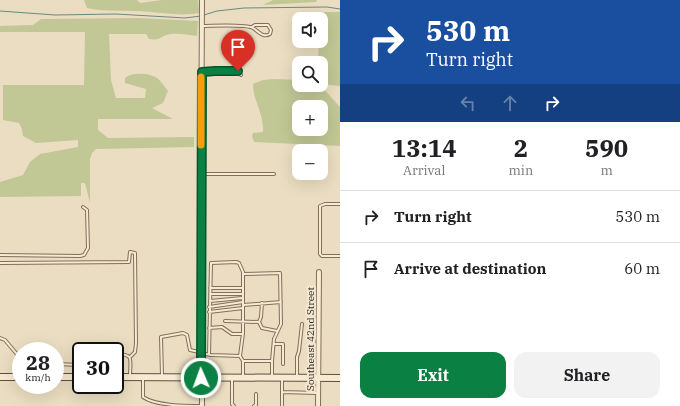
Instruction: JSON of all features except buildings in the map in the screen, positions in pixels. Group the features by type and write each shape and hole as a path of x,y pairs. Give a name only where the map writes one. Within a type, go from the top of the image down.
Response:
{"main road":[{"path":"0,377 12,377"},
{"path":"124,377 340,378"}],"street":[{"path":"202,0 200,353 202,406"},
{"name":"Southeast 42nd Street","path":"318,406 319,272"}],"lane":[{"path":"202,26 252,27 268,25 271,30 270,34 267,36 262,35 252,27"},
{"path":"202,72 238,71 241,75"},
{"path":"201,174 274,174"},
{"path":"340,204 325,204 320,206 320,254 322,256 340,256"},
{"path":"0,255 84,255 88,248 88,233 87,210 83,207"},
{"path":"0,263 129,262 130,253 135,252 136,343 135,352 130,357 130,377"},
{"path":"208,354 211,263 236,262 239,263 243,274 243,334 240,356 243,361 243,378"},
{"path":"243,274 280,273 281,324 274,339 272,378"},
{"path":"210,288 242,288"},
{"path":"210,294 242,294"},
{"path":"210,301 242,298"},
{"path":"210,307 280,302"},
{"path":"262,303 259,322 262,328 278,331"},
{"path":"209,312 243,308"},
{"path":"225,321 259,322"},
{"path":"297,378 296,361 299,351 302,324"},
{"path":"209,328 222,327 232,334 243,334"},
{"path":"162,377 162,337 183,333 186,335 190,350 208,354 240,356"},
{"path":"0,338 5,340 12,348"},
{"path":"274,344 283,344 283,364"},
{"path":"124,354 130,357"},
{"path":"243,361 272,361"},
{"path":"143,377 144,398 161,404 202,406"},
{"path":"232,378 232,404 234,406"},
{"path":"282,378 282,406"},
{"path":"282,392 318,393"},
{"path":"254,406 256,405 256,394"}],"green space":[{"path":"84,0 137,0 140,3 162,0 198,0 199,13 166,14 141,11 98,10 87,8"},
{"path":"273,0 317,0 316,2 263,5"},
{"path":"328,12 340,12 340,86 328,85 328,56 318,56 319,48 328,48"},
{"path":"139,18 198,21 197,36 170,34 158,39 149,39 146,34 109,34 111,80 116,98 145,98 146,89 125,83 125,78 136,74 154,76 168,91 163,103 152,108 173,119 98,119 98,130 108,138 194,137 194,147 96,149 92,153 90,159 90,203 85,183 81,183 81,196 0,197 0,182 23,175 30,162 40,154 78,147 78,140 36,143 23,136 19,123 3,120 3,85 84,85 85,32 0,32 0,26 33,25 41,19"},
{"path":"263,80 292,80 292,92 326,92 340,107 340,146 328,145 328,144 254,142 252,136 253,133 263,132 263,125 253,90 253,84"}],"waterway":[{"path":"204,15 217,11 244,8 327,7 340,9"},
{"path":"0,11 55,15 116,14 185,18 201,16"}],"slow traffic":[{"path":"201,77 201,145"}],"route":[{"path":"201,378 202,72 238,71"}]}
